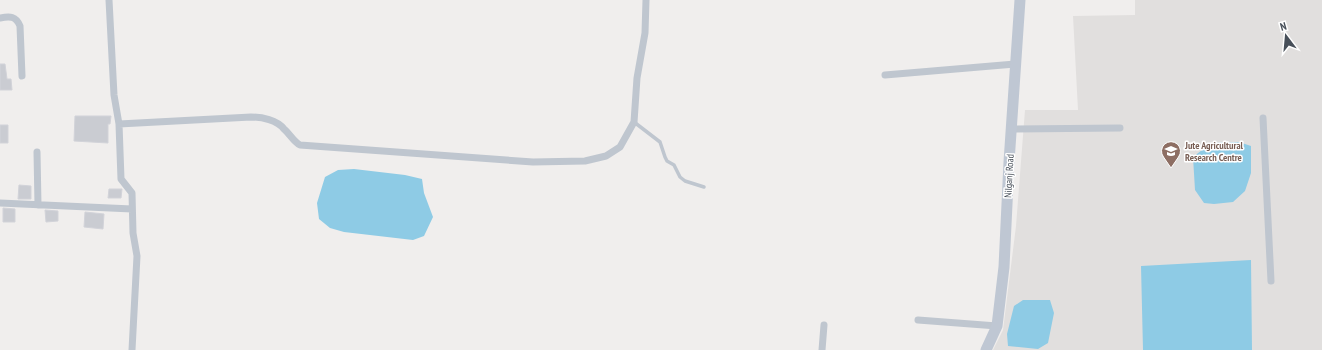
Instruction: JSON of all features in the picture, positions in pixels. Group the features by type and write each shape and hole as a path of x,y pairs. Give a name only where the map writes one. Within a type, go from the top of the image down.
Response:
{"street":[{"path":"109,0 114,95 119,124 121,179 132,192 133,233 137,256 132,350"},
{"path":"119,124 256,117 279,124 300,145 533,162 585,161 606,156 620,147 634,122 637,78 645,33 646,0"},
{"name":"Nilganj Road","path":"986,350 996,326 1004,267 1011,129 1020,0"},
{"path":"0,18 10,16 15,18 20,26 22,76"},
{"path":"886,75 1015,64"},
{"path":"1263,118 1271,280"},
{"path":"1011,129 1120,128"},
{"path":"37,152 38,205"},
{"path":"0,203 132,209"},
{"path":"918,320 996,326"},
{"path":"822,350 824,325"}],"lane":[{"path":"634,122 660,142 666,159 674,165 680,177 685,181 704,187"}],"shaded area":[{"name":"Jute Agricultural Research Centre","path":"1135,0 1322,0 1322,350 993,350 1003,330 1016,226 1025,110 1078,110 1073,16 1135,15"}],"water":[{"path":"1239,142 1251,146 1251,173 1245,191 1233,202 1214,204 1204,203 1195,190 1193,157 1211,143"},
{"path":"354,169 405,175 422,179 424,193 433,217 424,236 413,240 344,232 330,228 319,219 317,203 325,177 338,170"},
{"path":"1251,260 1252,350 1143,350 1141,266"},
{"path":"1023,300 1050,300 1054,313 1048,343 1038,349 1008,346 1007,334 1014,306"}],"building":[{"path":"0,64 5,64 7,79 11,79 12,90 0,90"},
{"path":"75,116 111,116 110,124 108,124 108,143 74,141"},
{"path":"0,125 8,125 8,143 0,143"},
{"path":"19,185 31,186 31,199 18,199"},
{"path":"109,189 122,189 121,198 108,198"},
{"path":"3,208 15,209 15,222 3,222"},
{"path":"45,210 58,211 58,221 46,222"},
{"path":"85,212 104,214 103,229 84,227"}],"place":[{"name":"Jute Agricultural Research Centre","path":"1171,168"}]}
